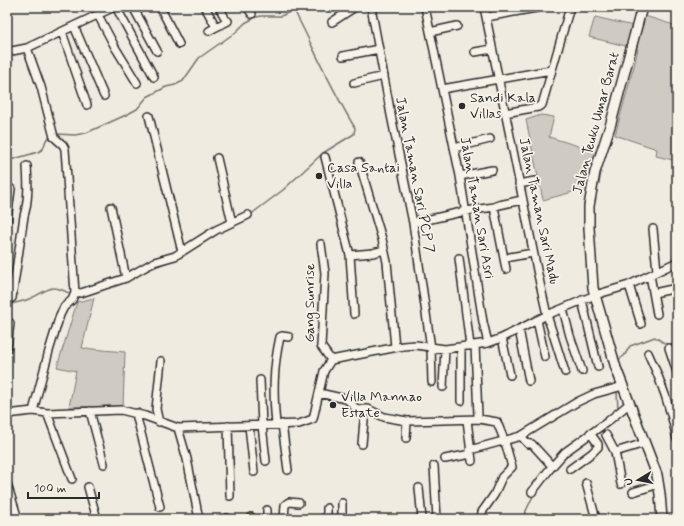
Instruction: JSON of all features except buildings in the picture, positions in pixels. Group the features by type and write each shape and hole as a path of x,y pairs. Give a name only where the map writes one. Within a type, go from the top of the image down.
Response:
{"main road":[{"name":"Jalan Teuku Umar Barat","path":"642,7 611,123 596,167 589,206 590,250 592,280 595,295 616,368 655,468 659,484 662,519"}],"street":[{"path":"133,7 157,51"},
{"path":"160,7 179,44"},
{"path":"205,7 216,27"},
{"path":"209,32 226,18 219,7"},
{"path":"247,7 252,14"},
{"path":"332,22 355,7"},
{"name":"Jalan Taman Sari PCP 7","path":"371,7 414,223 431,348 432,382"},
{"name":"Jalan Taman Sari Asri","path":"425,7 460,176 483,322 488,343"},
{"name":"Jalan Taman Sari Madu","path":"484,7 533,253 547,315 565,372"},
{"path":"486,17 508,10 542,7"},
{"path":"505,113 542,105 570,7"},
{"path":"7,52 27,48 112,8 154,77"},
{"path":"98,15 115,48 137,83"},
{"path":"74,26 104,96"},
{"path":"430,32 457,26"},
{"path":"62,32 87,106"},
{"path":"27,48 41,87 53,135 65,149 74,294 60,315 33,411"},
{"path":"343,56 379,49"},
{"path":"475,52 492,49"},
{"path":"442,89 551,70"},
{"path":"354,83 384,76"},
{"path":"149,116 182,252"},
{"path":"454,148 490,139"},
{"path":"325,157 350,255 354,314"},
{"path":"218,158 232,223"},
{"path":"358,162 387,262 395,347"},
{"path":"9,299 27,206 27,166"},
{"path":"460,176 492,170"},
{"path":"519,184 535,181"},
{"path":"7,220 11,189"},
{"path":"414,223 522,200"},
{"path":"111,207 126,278"},
{"path":"494,207 506,269"},
{"path":"74,294 126,278 154,262 182,252 207,235 248,215"},
{"path":"653,228 653,273 657,314"},
{"name":"Gang Sunrise","path":"321,244 325,280 321,345 332,360"},
{"path":"350,255 373,253 384,250"},
{"path":"510,257 533,253"},
{"path":"459,258 473,346 478,416"},
{"path":"7,414 33,411 121,410 178,428 300,424 311,420 315,415 324,371 332,360 395,347 416,345 445,349 488,343 502,338 547,315 582,300 630,285 677,262"},
{"path":"630,285 641,324"},
{"path":"654,293 677,288"},
{"path":"582,300 598,367"},
{"path":"563,309 570,336 582,371"},
{"path":"537,320 545,357"},
{"path":"7,349 10,323"},
{"path":"519,329 530,381"},
{"path":"288,470 279,424 274,375 280,336 289,336"},
{"path":"502,338 510,376"},
{"path":"461,347 461,401"},
{"path":"669,348 677,372"},
{"path":"443,387 445,349"},
{"path":"648,353 671,412 677,439"},
{"path":"159,422 156,409 161,361"},
{"path":"260,380 262,425 266,462"},
{"path":"445,459 471,455 521,436 577,402 594,394 623,386"},
{"path":"319,393 346,399 357,410 365,409 384,417 407,421 479,419 497,422 505,442 512,468 504,473 494,495 482,512 481,519"},
{"path":"532,492 565,452 607,422 630,403"},
{"path":"362,444 365,409"},
{"path":"90,411 104,464"},
{"path":"47,412 72,479"},
{"path":"462,412 471,455"},
{"path":"137,414 160,507"},
{"path":"406,438 407,421"},
{"path":"228,426 230,496"},
{"path":"249,426 254,472"},
{"path":"178,428 187,459 199,519"},
{"path":"570,469 598,447 598,444 590,433"},
{"path":"606,435 615,452 621,484"},
{"path":"521,436 528,444 532,444 552,466"},
{"path":"615,452 645,443"},
{"path":"434,466 437,519"},
{"path":"586,483 596,519"},
{"path":"7,484 18,519"},
{"path":"633,492 659,484"},
{"path":"88,487 97,519"},
{"path":"419,488 422,519"},
{"path":"284,519 285,505 289,502 299,503"},
{"path":"342,503 342,519"},
{"path":"327,508 327,519"},
{"path":"267,510 267,519"}],"shaded area":[{"path":"645,16 677,26 677,161 656,156 657,149 615,135 638,49 589,37 595,17 642,28"},
{"path":"541,115 554,117 549,137 604,154 599,185 543,200 526,120"},
{"path":"94,298 82,348 125,352 123,406 69,407 76,371 57,367 77,302"}],"waterway":[{"path":"57,134 75,135 86,133 126,115 137,109 147,97 166,87 183,81 199,58 236,32 245,23 256,17 281,16 300,7"},
{"path":"250,215 283,190 323,153 354,134 355,128 294,10"},
{"path":"7,161 38,152 43,149 46,140 51,136"},
{"path":"143,272 172,260"},
{"path":"7,305 26,300 54,288 72,295"},
{"path":"618,360 624,356 630,346 655,337 665,343 677,343"},
{"path":"618,410 617,392 619,390"},
{"path":"512,519 524,515 534,494"}],"place":[{"name":"Sandi Kala Villas","path":"462,106"},
{"name":"Casa Santai Villa","path":"319,176"},
{"name":"Villa Mannao Estate","path":"333,405"}]}
